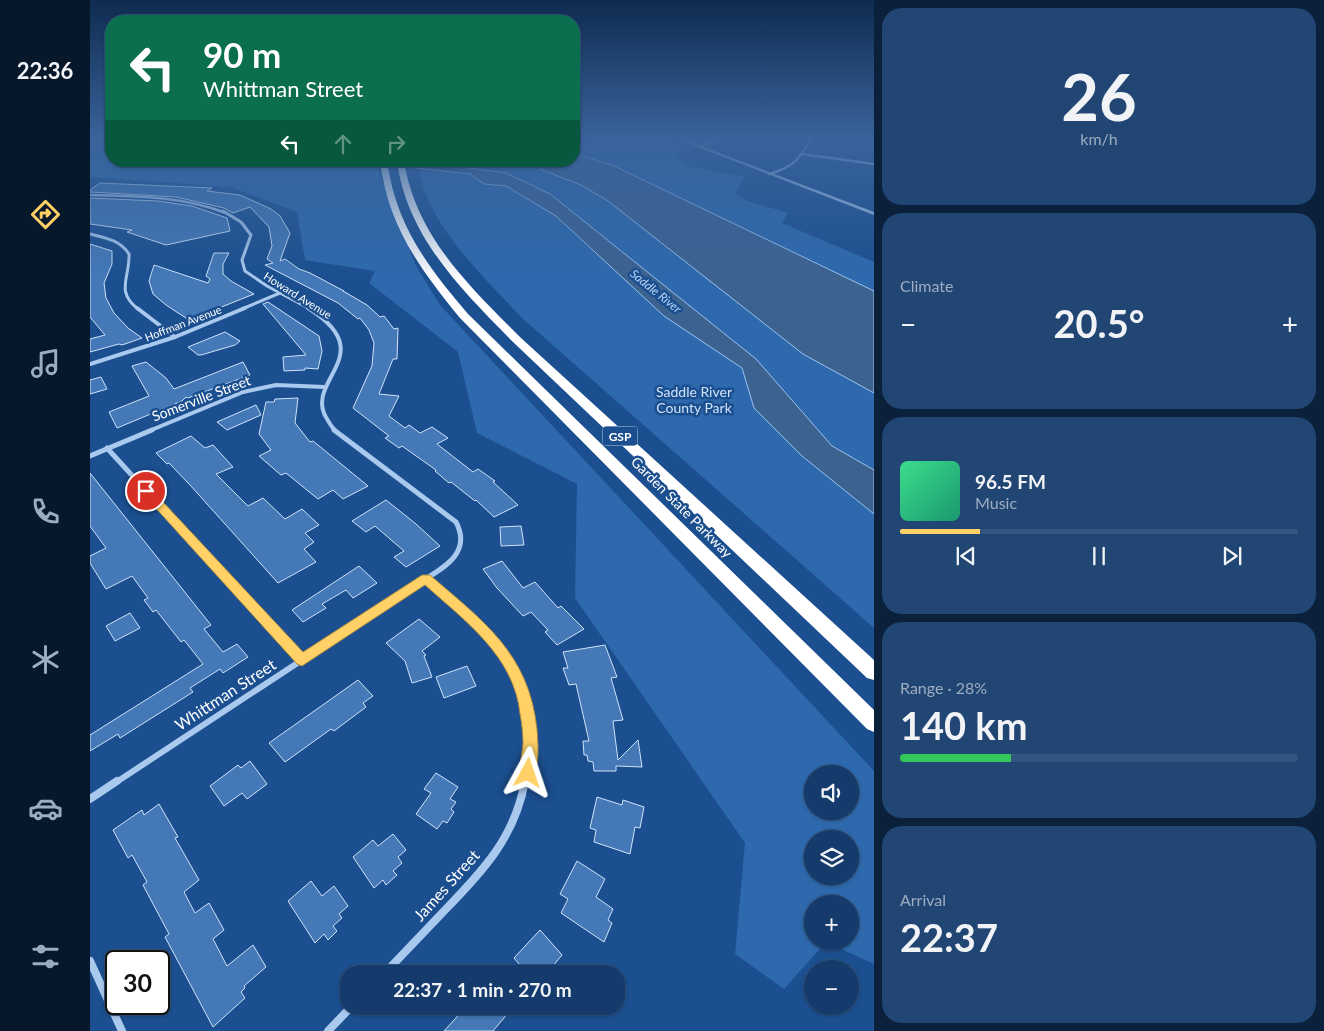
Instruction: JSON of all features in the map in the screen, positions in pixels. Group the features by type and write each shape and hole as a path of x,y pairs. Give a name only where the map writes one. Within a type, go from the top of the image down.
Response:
{"highway":[{"name":"Garden State Parkway","path":"387,184 394,212 412,248 426,270 464,316 874,723"},
{"name":"Garden State Parkway","path":"405,184 414,211 435,247 462,282 491,314 874,672"},
{"path":"796,646 874,733"}],"street":[{"path":"796,184 874,214"},
{"name":"Howard Avenue","path":"90,195 170,199 201,205 226,214 245,225 250,235 242,260 245,271 328,323 340,340 342,350 340,361 336,372 325,387 321,402 326,421 333,429 449,516 461,530 460,550 452,561 426,578"},
{"path":"90,234 118,242 128,252 131,263 123,290 125,296 129,302 174,337"},
{"name":"Hoffman Avenue","path":"90,364 174,337 280,293"},
{"name":"Somerville Street","path":"90,456 243,392 276,385 325,387"},
{"path":"107,448 302,660"},
{"name":"Whittman Street","path":"90,800 426,578"},
{"name":"James Street","path":"393,965 481,873 506,836 519,808 528,773 530,743 528,712 511,664 497,644 478,624 426,578"},
{"path":"90,963 122,1031"},
{"path":"328,1031 343,1015"}],"green space":[{"path":"190,184 384,184 416,266 440,305 874,771 874,964 843,950 859,950 859,895 804,895 804,950 819,950 810,960 804,960 804,967 784,989 735,954 745,843 575,598 577,484 477,433 458,352 369,283 375,271 305,260 297,212 231,187"},
{"name":"Saddle River County Park","path":"423,184 506,186 556,216 664,316 743,368 754,408 802,456 874,514 874,628 522,318 460,250 433,210"},
{"name":"Saddle River County Park","path":"529,184 741,184 735,193 745,200 788,213 782,223 874,262 874,470 832,446 756,359 550,194"}],"water":[{"name":"Saddle River","path":"485,184 529,184 550,194 756,359 832,446 874,470 874,514 802,456 754,408 742,368 664,316 556,216 506,186"},
{"path":"579,184 652,184 874,291 874,393 803,354 608,201"}],"building":[{"path":"98,184 212,188 207,191 240,195 271,209 280,216 290,233 280,261 285,259 299,269 344,291 367,305 380,317 384,316 394,329 398,328 397,359 393,359 379,394 399,396 389,416 405,428 409,425 420,433 432,427 448,438 437,444 473,472 478,469 495,481 493,482 518,505 494,517 476,500 451,482 449,483 436,470 402,446 399,448 385,438 389,436 353,408 372,366 374,343 369,330 360,318 358,319 338,303 265,265 273,263 267,259 272,246 269,227 250,207 233,213 224,208 176,197 90,192"},
{"path":"90,198 158,201 192,206 227,218 230,231 166,245 127,232 132,230 90,224"},
{"path":"90,244 112,251 112,264 104,283 106,298 114,313 128,328 142,338 122,345 119,344 90,352 90,339 105,335 90,317"},
{"path":"214,253 229,253 223,264 223,274 231,281 254,294 189,320 153,294 149,281 154,265 208,283 210,279 206,276"},
{"path":"268,302 319,336 322,351 318,369 305,368 305,370 284,371 283,357 306,355 263,304"},
{"path":"225,332 240,341 235,345 201,355 198,355 188,347"},
{"path":"146,362 166,378 174,389 243,362 250,375 188,398 186,397 182,401 117,428 109,412 149,396 132,366"},
{"path":"101,377 107,389 90,394 90,380"},
{"path":"298,398 295,423 310,442 313,441 368,486 343,499 333,490 318,499 286,473 281,475 259,456 271,450 259,434 266,402 274,402 275,399"},
{"path":"256,405 261,415 227,430 217,422"},
{"path":"191,436 205,448 213,445 233,467 216,474 248,506 263,498 285,519 302,509 319,525 305,533 314,542 304,549 316,562 278,583 190,485 169,463 167,464 156,453"},
{"path":"90,473 211,625 204,629 223,652 237,644 248,657 223,673 220,669 190,688 193,692 120,738 118,734 90,751 90,735 203,664 184,640 181,642 156,610 153,612 144,600 148,598 132,576 106,589 90,563 90,556 106,548 90,526"},
{"path":"386,500 440,546 406,567 394,557 404,551 375,526 366,532 352,521"},
{"path":"521,526 524,545 501,546 500,527"},
{"path":"502,561 523,588 535,582 558,608 561,606 584,629 557,645 545,632 548,630 531,612 523,616 497,588 483,569"},
{"path":"359,566 377,583 353,598 346,590 322,604 326,608 303,622 292,610"},
{"path":"130,613 140,628 115,641 106,626"},
{"path":"419,619 440,637 422,651 426,655 424,656 432,677 412,683 405,661 386,643"},
{"path":"605,645 617,677 611,678 623,720 613,721 618,760 638,740 642,767 616,766 616,771 594,771 593,762 588,761 587,755 584,755 583,741 589,741 576,684 569,685 563,668 568,668 563,652"},
{"path":"467,666 476,686 444,698 436,677"},
{"path":"358,680 373,696 363,703 366,707 334,731 331,729 285,762 269,743"},
{"path":"250,761 267,784 247,799 242,793 224,806 210,786 238,765 241,768"},
{"path":"436,773 458,787 450,799 456,802 451,809 454,812 447,823 443,821 437,829 416,814 431,793 424,789"},
{"path":"597,797 622,805 623,800 644,807 640,828 635,827 630,854 594,842 596,830 590,828"},
{"path":"159,804 178,837 175,838 199,880 184,892 195,913 209,903 224,930 213,939 227,966 253,945 266,967 244,986 245,988 241,992 245,998 213,1027 165,937 169,934 143,885 147,882 132,855 128,858 113,830 142,810 144,815"},
{"path":"393,834 406,850 398,857 402,863 393,871 397,875 386,885 383,880 374,888 353,857 373,840 378,846"},
{"path":"577,861 605,879 596,897 613,909 608,920 612,923 604,942 561,913 568,899 560,894"},
{"path":"311,881 322,896 334,886 348,906 339,914 342,918 333,926 337,931 328,940 324,934 315,943 288,901"},
{"path":"540,930 562,955 554,965 518,965 514,958"},
{"path":"459,1015 506,1015 493,1031 444,1031"}],"route":[{"path":"146,491 302,660 426,578 478,624 497,644 511,664 528,712 530,743 528,773"}]}
